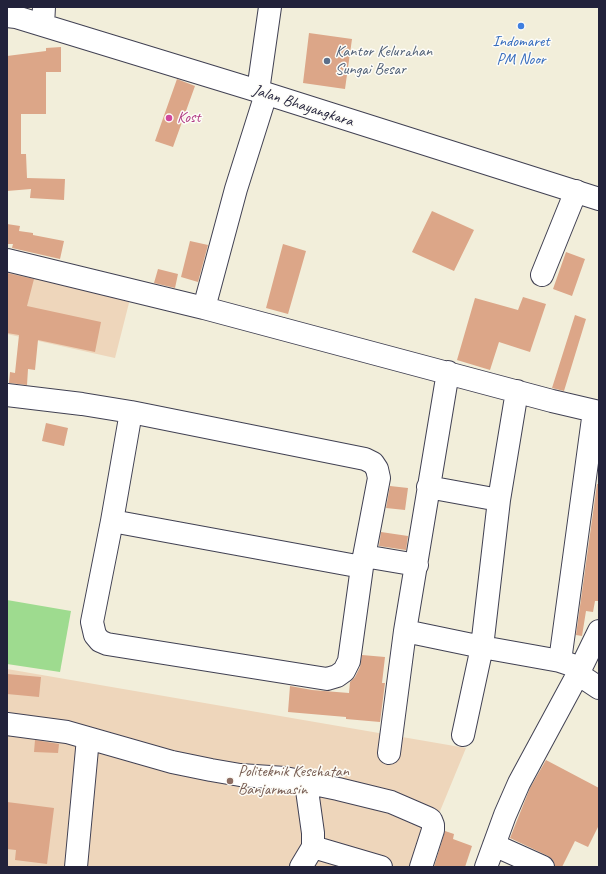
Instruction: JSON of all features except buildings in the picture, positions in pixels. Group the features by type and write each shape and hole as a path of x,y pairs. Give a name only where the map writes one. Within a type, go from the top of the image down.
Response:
{"street":[{"path":"204,308 262,93 270,7"},
{"name":"Jalan Bhayangkara","path":"7,16 43,16 262,93 599,199"},
{"path":"542,275 576,191"},
{"path":"7,260 204,308 552,401 597,411 560,661"},
{"path":"390,754 405,631 448,372"},
{"path":"463,735 482,647 499,500 517,391"},
{"path":"7,395 82,404 131,412 365,459 373,463 377,469 379,478 363,562 349,662 344,671 327,679 107,644 100,641 95,635 92,622 112,521 131,412"},
{"path":"428,487 499,500"},
{"path":"112,521 363,562 417,565"},
{"path":"405,631 560,661 575,666 584,678 599,688"},
{"path":"486,867 505,815 519,784 579,672 599,631"},
{"path":"7,724 67,732 172,762 240,775 267,776 306,783 391,802 431,820 433,830 421,867"},
{"path":"76,867 88,738"},
{"path":"301,867 313,847 313,833 306,783"},
{"path":"494,845 543,867"},
{"path":"313,847 381,867"}],"shaded area":[{"path":"7,262 131,295 115,358 7,334"},
{"name":"Politeknik Kesehatan Banjarmasin","path":"7,669 466,748 417,867 7,867"}],"green space":[{"path":"7,600 71,611 60,672 7,664"}],"place":[{"name":"Indomaret PM Noor","path":"521,26"},
{"name":"Kantor Kelurahan Sungai Besar","path":"327,61"},
{"name":"Kost","path":"169,118"},
{"name":"Politeknik Kesehatan Banjarmasin","path":"230,781"}]}
